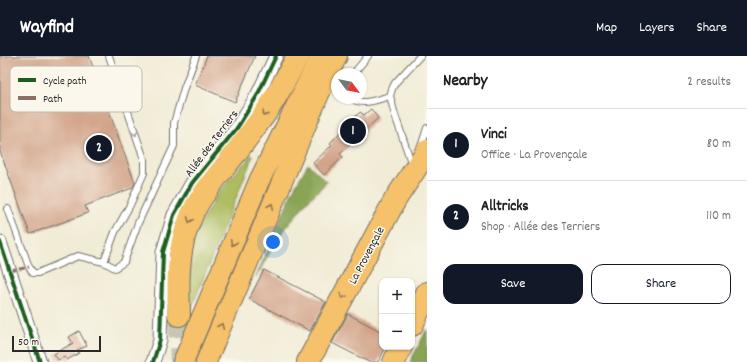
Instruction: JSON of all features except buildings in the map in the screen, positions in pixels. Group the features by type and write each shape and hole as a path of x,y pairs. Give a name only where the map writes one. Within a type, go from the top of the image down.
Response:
{"highway":[{"path":"179,315 178,284 180,254 183,237 191,217 203,196 262,118 298,56"},
{"name":"La Provençale","path":"308,362 395,200 427,151"},
{"path":"415,319 427,294"},
{"path":"394,362 400,350"}],"main road":[{"path":"259,181 289,99 309,56"},
{"path":"182,362 259,181 321,56"},
{"path":"206,362 295,150 337,56"},
{"path":"343,68 350,56"},
{"path":"295,150 331,88"}],"street":[{"name":"Allée des Terriers","path":"153,362 160,340 163,252 174,215 192,183 241,122 257,96 276,56"},
{"path":"0,242 40,362"}],"lane":[{"path":"109,56 112,66"},
{"path":"8,209 29,267 33,273 38,273 78,256 104,262 115,268 124,262 138,223 174,146 174,123 184,88 196,56"},
{"path":"358,68 368,56"},
{"path":"414,170 390,96 395,83 420,56"},
{"path":"367,101 375,101 390,96"},
{"path":"104,262 115,232 130,205 144,173 144,159 128,112"},
{"path":"414,170 427,128"}],"green space":[{"path":"251,155 253,156 189,314 190,246 201,222 219,192"},
{"path":"308,164 327,182 304,205 278,238 256,277 292,192"},
{"path":"427,329 427,362 410,362"}],"tunnel":[{"path":"179,315 181,362"}],"marked path":[{"path":"10,271 29,267"}],"cycle path":[{"path":"153,362 160,340 163,252 174,215 192,183 237,128 257,96 276,56"},
{"path":"0,242 40,362"}],"place":[{"name":"Vinci","path":"353,131"},
{"name":"Alltricks","path":"99,148"}]}
